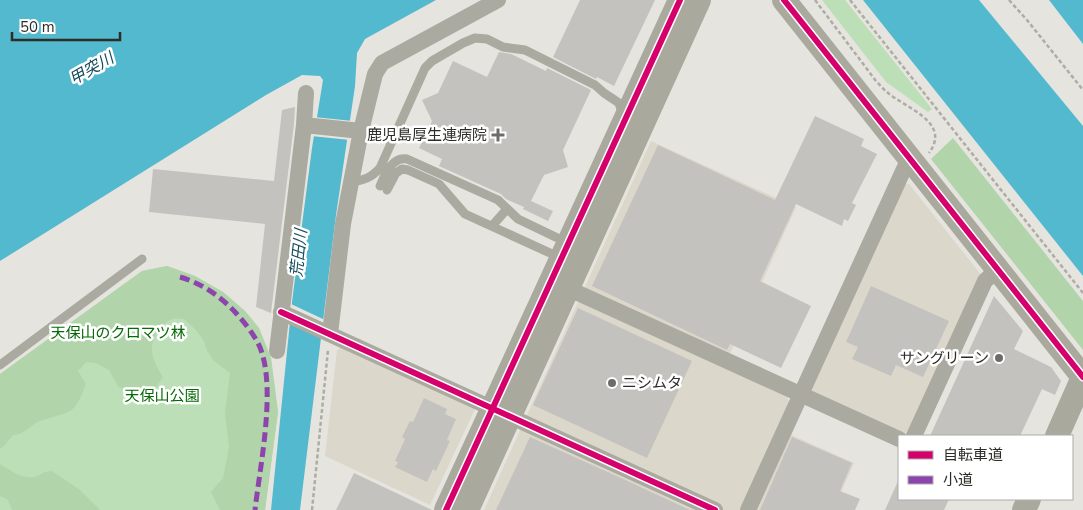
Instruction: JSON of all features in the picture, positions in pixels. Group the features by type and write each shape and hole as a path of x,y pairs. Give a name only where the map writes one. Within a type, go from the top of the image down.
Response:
{"street":[{"path":"327,333 351,182 357,130 375,74 382,64 498,0"},
{"path":"467,510 502,413 632,124 680,0"},
{"path":"559,284 565,251 699,0"},
{"path":"784,0 917,158 998,269 1083,377 1057,435"},
{"path":"277,351 285,314 307,125 306,94"},
{"path":"307,125 357,130"},
{"path":"748,510 801,395 917,158"},
{"path":"914,435 985,281 998,269"},
{"path":"559,284 898,439"},
{"path":"285,314 716,510"},
{"path":"446,510 502,413"}],"lane":[{"path":"351,182 362,181 372,176 380,168 425,68 432,61 462,43 475,38 487,39 503,47 524,50 590,82 619,103 632,124"},
{"path":"403,158 498,200 518,219 565,251 492,226 466,214 439,184 408,170 402,169 396,173 384,188 388,169 394,162 403,158"},
{"path":"492,226 507,209"},
{"path":"0,365 142,259"}],"path":[{"path":"815,0 887,93 926,119 934,127 935,141 931,151 917,158"},
{"path":"850,0 1083,293"},
{"path":"1008,0 1027,20 1083,90"},
{"path":"312,510 327,333"}],"shaded area":[{"path":"651,141 796,207 724,367 787,396 789,403 778,429 854,463 833,510 484,510"},
{"path":"909,184 982,276 910,433 904,435 813,394 811,387 902,185"},
{"path":"343,346 476,407 430,505 325,456 337,350"}],"green space":[{"path":"822,0 845,0 932,109 928,112 886,82"},
{"path":"953,138 1083,301 1083,350 931,159"},
{"name":"天保山公園","path":"167,266 195,276 223,292 245,311 259,328 271,358 278,412 265,510 0,510 0,374 142,271"},
{"name":"天保山のクロマツ林","path":"167,266 195,276 223,292 245,311 259,328 271,358 278,412 265,510 220,510 211,492 223,478 229,447 225,413 230,373 214,361 207,351 204,341 184,319 168,321 156,334 152,347 153,355 163,377 155,389 134,396 118,386 109,370 96,363 86,362 78,371 86,384 74,408 40,421 22,433 13,435 0,449 0,374 142,271"},
{"path":"0,464 25,477 34,477 52,471 80,490 100,510 12,510 8,500 0,496"}],"water":[{"name":"甲突川","path":"0,0 436,0 365,39 357,53 355,86 336,215 300,510 271,510 292,302 323,80 320,76 302,75 266,95 0,261"},
{"path":"863,0 979,0 1083,126 1083,276"},
{"path":"1049,0 1083,0 1083,44"}],"pier":[{"path":"314,117 353,121 350,140 311,136"},
{"path":"291,304 325,320 324,339 288,322"}],"building":[{"path":"580,0 655,0 614,86 553,57"},
{"name":"鹿児島厚生連病院","path":"499,52 511,54 546,71 547,68 591,90 563,150 568,167 544,175 531,201 553,211 548,221 523,209 524,207 506,199 501,194 439,166 442,159 419,148 432,121 422,100 438,93 453,61 487,77"},
{"path":"295,107 271,313 256,307 265,224 149,212 153,169 274,181 282,110"},
{"name":"ニシムタ","path":"815,116 864,139 861,146 877,154 852,203 856,205 848,221 844,219 842,226 796,204 760,281 811,306 781,368 730,344 727,350 592,286 658,145 775,200"},
{"path":"871,286 949,321 923,377 896,365 891,376 852,359 858,347 846,342"},
{"name":"サングリーン","path":"994,296 1023,331 1014,349 1051,367 1061,381 1055,395 1042,389 1020,435 930,435"},
{"name":"ニシムタ","path":"578,308 692,361 647,458 533,405"},
{"path":"424,398 447,409 445,414 456,419 447,440 450,441 436,471 433,469 427,482 395,467 398,462 395,461 405,439 402,437 410,421 413,422"},
{"path":"530,437 621,478 690,510 496,510"},
{"path":"792,437 852,463 840,491 860,499 855,510 760,510"},
{"path":"354,473 432,510 336,510"},
{"path":"898,481 898,500 949,500 944,510 885,510"}],"marked path":[{"path":"180,277 203,286 229,306 251,331 262,353 266,370 267,410 255,510"}],"cycle path":[{"path":"446,510 680,0"},
{"path":"784,0 1083,377"},
{"path":"281,312 715,510"}],"place":[{"name":"鹿児島厚生連病院","path":"498,135"},
{"name":"サングリーン","path":"999,358"},
{"name":"ニシムタ","path":"612,383"}],"water label":[{"name":"荒田川","path":"298,253"}]}
